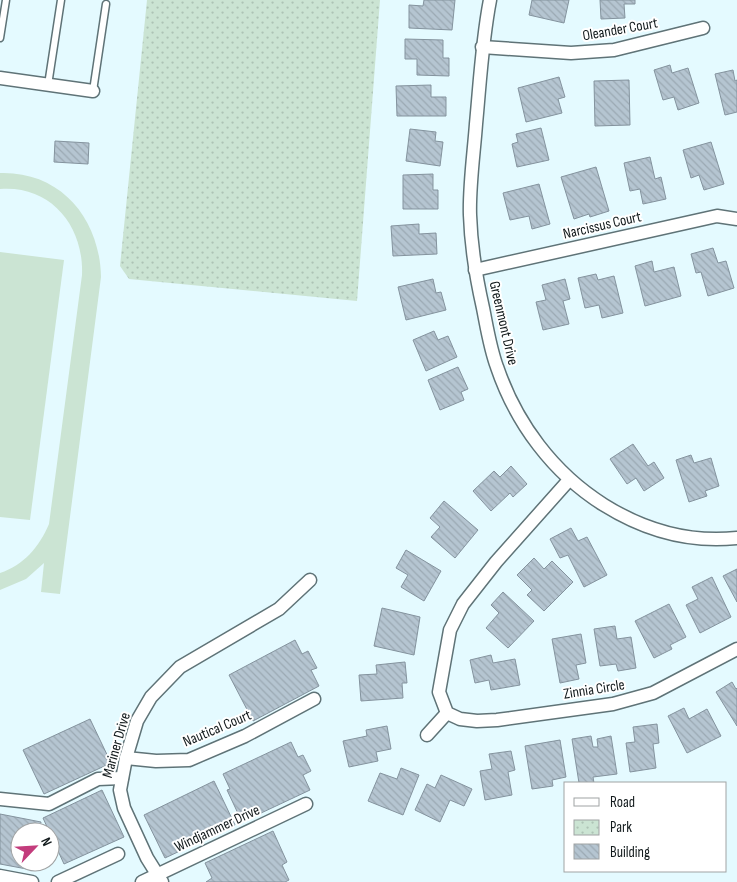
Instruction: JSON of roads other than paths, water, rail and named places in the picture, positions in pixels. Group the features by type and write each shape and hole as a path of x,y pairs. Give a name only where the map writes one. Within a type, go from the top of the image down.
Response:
{"street":[{"name":"Greenmont Drive","path":"490,0 482,47 470,213 475,270 491,350 513,405 533,438 569,480 614,511 637,523 662,532 718,540 737,538"},
{"name":"Oleander Court","path":"482,47 572,54 614,50 703,28"},
{"path":"0,78 93,91"},
{"name":"Narcissus Court","path":"475,270 717,216 737,219"},
{"path":"427,735 447,713 439,692 450,630 463,604 496,562 569,480"},
{"name":"Mariner Drive","path":"160,878 147,858 124,808 120,790 126,758 137,721 151,697 180,667 279,609 310,580"},
{"name":"Zinnia Circle","path":"447,713 460,719 497,720 613,704 653,692 737,650"},
{"name":"Nautical Court","path":"126,758 156,762 189,760 245,736 314,699"},
{"path":"0,799 49,804 98,779 122,778"},
{"name":"Windjammer Drive","path":"142,882 160,878 306,804"},
{"path":"60,882 118,854"},
{"path":"0,876 32,882"}],"lane":[{"path":"0,38 6,0"},
{"path":"48,85 61,0"},
{"path":"93,91 106,4"}]}
